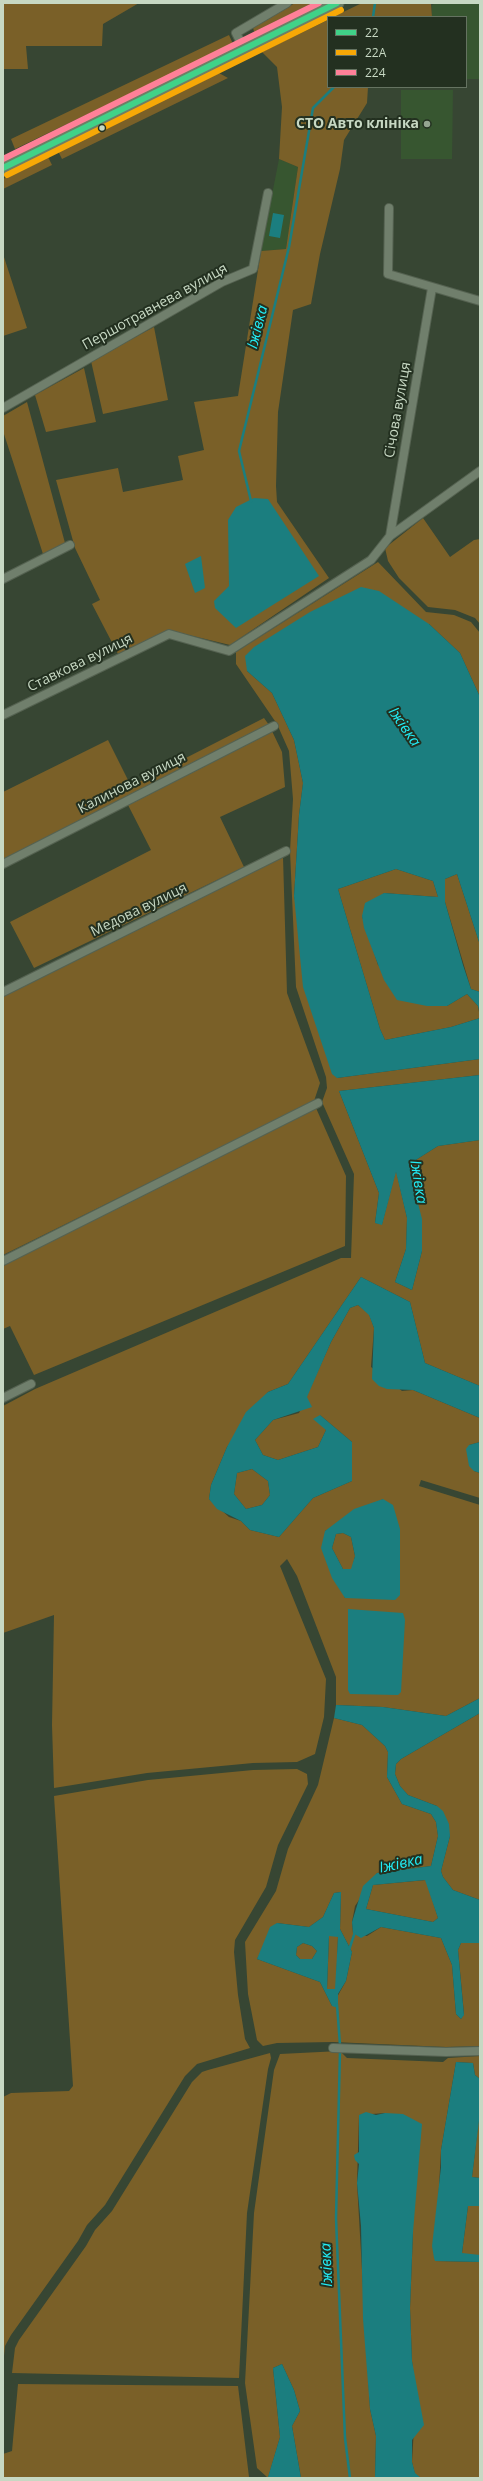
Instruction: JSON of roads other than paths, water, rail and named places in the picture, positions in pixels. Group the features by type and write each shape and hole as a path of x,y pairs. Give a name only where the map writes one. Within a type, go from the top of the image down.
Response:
{"main road":[{"path":"3,168 337,3"}],"street":[{"path":"244,49 236,33 287,3"},
{"name":"Першотравнева вулиця","path":"3,408 222,282 253,269 268,193"},
{"path":"389,208 388,274 432,288 480,300"},
{"name":"Січова вулиця","path":"390,536 432,288"},
{"path":"390,536 480,471"},
{"name":"Ставкова вулиця","path":"3,715 169,634 229,651 371,560 390,536"},
{"path":"3,579 70,545"},
{"name":"Калинова вулиця","path":"3,864 274,726"},
{"name":"Медова вулиця","path":"3,992 286,851"},
{"path":"3,1261 318,1103"},
{"path":"3,1398 31,1384"},
{"path":"333,2048 446,2052 480,2051"}],"water":[{"path":"273,213 284,215 280,238 269,236"},
{"path":"254,498 268,499 319,576 236,628 215,608 214,601 229,586 228,520 236,507"},
{"path":"201,556 205,588 195,593 185,564"},
{"path":"361,587 379,591 429,624 460,653 480,697 480,945 457,874 445,879 445,902 471,989 480,992 480,1014 478,1006 467,994 447,1006 427,1006 397,1000 384,980 364,928 362,916 365,903 384,893 438,897 433,881 396,869 338,889 380,1029 385,1040 451,1027 480,1018 480,1059 337,1078 332,1074 303,987 294,896 299,815 303,783 294,740 272,693 247,671 245,656 254,647 310,612"},
{"path":"480,1075 480,1140 438,1146 411,1163 410,1172 422,1219 422,1251 412,1290 395,1282 406,1249 407,1218 396,1172 382,1225 375,1223 379,1193 339,1091"},
{"path":"361,1277 410,1302 425,1363 480,1386 480,1418 413,1390 387,1389 379,1386 372,1379 374,1328 369,1315 358,1305 350,1308 331,1342 307,1397 312,1407 273,1420 255,1440 263,1455 278,1460 318,1447 326,1430 313,1419 320,1415 352,1442 352,1481 313,1498 279,1537 250,1530 241,1521 217,1509 209,1499 211,1485 227,1447 246,1412 268,1392 288,1384","holes":["252,1469 268,1481 270,1495 262,1505 246,1509 234,1494 237,1473"]},
{"path":"480,1442 480,1473 474,1471 469,1466 466,1449 469,1445"},
{"path":"383,1499 393,1505 400,1529 400,1595 395,1600 345,1598 332,1578 321,1548 325,1531 354,1509","holes":["343,1533 351,1537 355,1556 351,1569 343,1569 332,1548 336,1534"]},
{"path":"348,1609 403,1613 405,1620 401,1692 398,1695 350,1694 348,1690"},
{"path":"480,1698 480,1713 401,1759 396,1764 395,1774 400,1786 408,1795 437,1806 443,1811 449,1824 450,1836 441,1871 443,1877 453,1890 480,1900 480,1943 461,1943 458,1950 464,2015 461,2019 456,2014 452,1965 441,1938 381,1927 361,1938 353,1933 352,1922 363,1886 377,1873 431,1866 438,1836 436,1822 431,1814 402,1804 387,1777 388,1752 385,1746 362,1725 334,1718 336,1705 383,1707 446,1716","holes":["425,1880 438,1918 433,1922 366,1909 373,1885"]},
{"path":"341,1892 340,1929 352,1952 346,1981 338,1994 338,2008 332,2006 320,1982 257,1959 270,1927 277,1923 309,1927 323,1917 334,1893","holes":["329,1936 338,1937 335,1989 327,1989","303,1943 312,1946 317,1951 312,1959 300,1959 296,1955 297,1947"]},
{"path":"456,2062 473,2063 475,2075 480,2079 480,2113 472,2177 480,2178 480,2206 468,2206 462,2253 480,2255 480,2262 435,2261 432,2246 441,2167 441,2150"},
{"path":"366,2112 376,2115 385,2113 403,2114 422,2124 413,2232 410,2308 412,2361 424,2425 412,2440 412,2462 415,2473 421,2478 375,2478 376,2436 370,2409 363,2319 361,2226 357,2183 359,2164 355,2160 354,2155 359,2152 359,2115"},
{"path":"282,2364 294,2390 300,2411 292,2426 301,2478 268,2477 280,2437 273,2368"}],"waterway":[{"name":"Іжівка","path":"373,16 375,3"},
{"name":"Іжівка","path":"251,501 239,451 289,247 313,108 333,88"},
{"name":"Іжівка","path":"349,1950 355,1932"},
{"name":"Іжівка","path":"337,2005 340,2045"},
{"name":"Іжівка","path":"340,2051 336,2218 345,2438 350,2478"}],"place":[{"name":"СТО Авто клініка","path":"427,124"}]}
